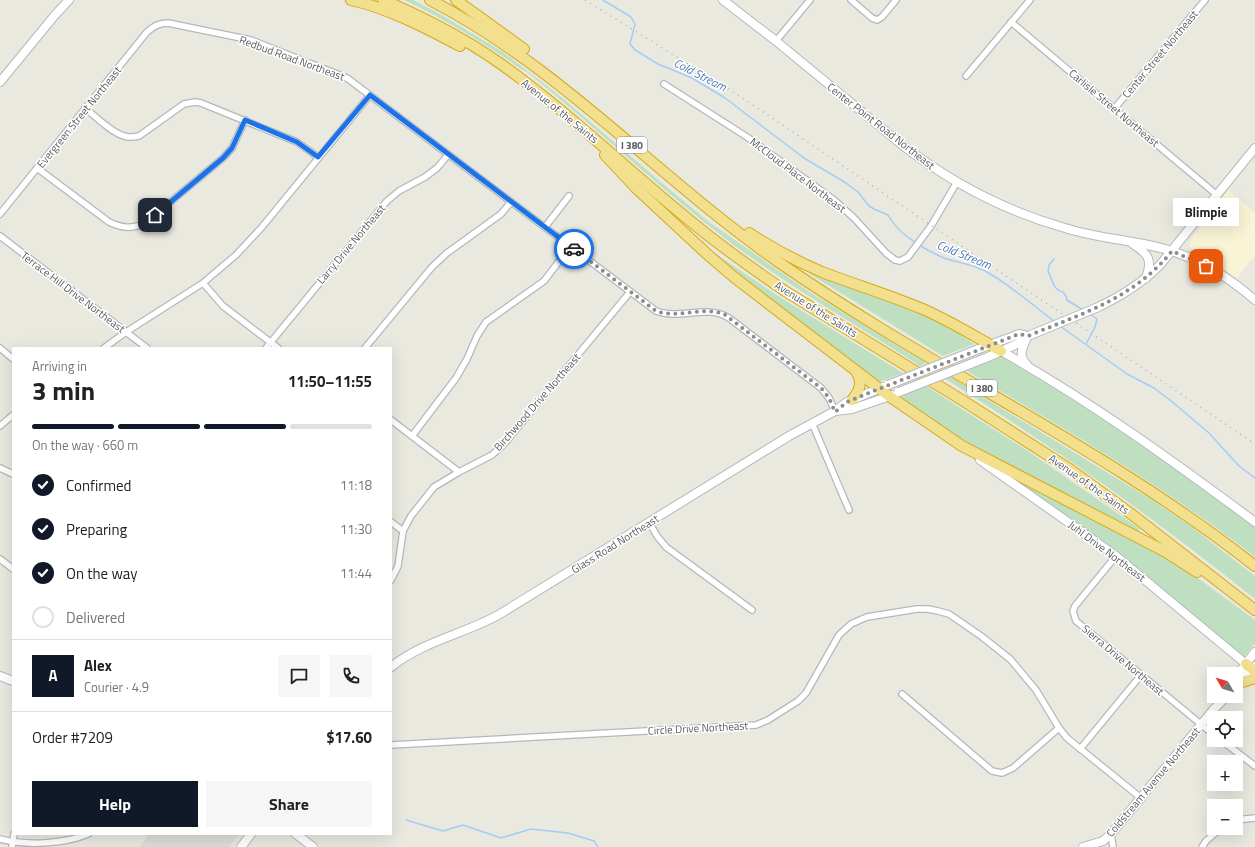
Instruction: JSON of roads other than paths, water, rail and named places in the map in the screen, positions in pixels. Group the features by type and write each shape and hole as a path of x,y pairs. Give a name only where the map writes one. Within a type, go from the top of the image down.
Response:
{"highway":[{"path":"351,0 388,12 467,50 497,62"},
{"name":"Avenue of the Saints","path":"384,0 436,25 497,62 550,101 698,228 758,272 785,291 969,404 1071,470 1130,513 1255,610"},
{"name":"Avenue of the Saints","path":"430,0 513,49 555,81 709,209 758,247 811,284 1144,487 1203,527 1255,566"},
{"path":"456,0 531,54 555,81"},
{"path":"590,136 608,159 636,188 707,254 762,299 854,370 883,387 889,396 962,446 1166,552 1243,601"},
{"path":"709,209 796,260 821,271 925,310 956,325 1001,351"},
{"path":"852,400 859,391 861,384 854,370"},
{"path":"1243,677 1253,669"}],"street":[{"path":"55,15 65,0"},
{"path":"0,82 69,0"},
{"name":"Center Point Road Northeast","path":"723,0 776,41 898,142 923,161 957,182 991,200 1040,221 1075,231 1172,251 1188,257 1212,269 1255,300"},
{"path":"776,41 810,0"},
{"path":"851,0 872,18 877,20 882,17 896,0"},
{"path":"966,76 1030,0"},
{"name":"Center Street Northeast","path":"1114,109 1205,0"},
{"name":"Redbud Road Northeast","path":"161,23 168,22 251,40 337,73 346,78 656,311 664,314 709,312 724,314 821,388 829,398 835,412"},
{"name":"Carlisle Street Northeast","path":"1011,22 1217,195"},
{"name":"Evergreen Street Northeast","path":"0,214 147,32 153,26 161,23"},
{"name":"McCloud Place Northeast","path":"664,84 747,137 834,200 854,218 881,249 892,258 900,261 906,259 911,254 923,238 957,182"},
{"path":"105,347 203,282 236,255 258,231 370,95"},
{"path":"85,108 116,133 123,136 132,137 139,136 184,104 195,102 201,103 297,142 318,157"},
{"path":"37,168 109,222 119,227 136,227 144,224 223,158 232,148 245,120"},
{"path":"835,412 852,409 889,396 988,357 1021,342 1028,336 1096,308 1118,297 1145,279 1160,265 1255,148"},
{"name":"Larry Drive Northeast","path":"267,347 386,201 399,191 425,177 437,168 448,155"},
{"path":"544,227 569,196"},
{"path":"366,347 432,267 447,253 501,214 511,202"},
{"name":"Terrace Hill Drive Northeast","path":"0,236 146,347"},
{"path":"1129,241 1145,252 1148,257 1150,265 1145,279"},
{"path":"412,436 456,378 467,359 477,336 486,322 544,281 570,247"},
{"path":"203,282 224,306 277,347"},
{"name":"Birchwood Drive Northeast","path":"392,578 398,566 403,531 411,516 434,488 459,472 492,455 504,444 630,292"},
{"path":"835,412 852,400 976,350 1019,334 1028,336"},
{"path":"1028,336 1021,350 1021,356 1022,360 1032,369"},
{"path":"0,348 12,358"},
{"path":"1001,351 1088,404 1157,450 1255,522"},
{"name":"Glass Road Northeast","path":"392,666 414,651 483,624 812,423 835,412"},
{"path":"0,426 12,416"},
{"path":"392,421 459,472"},
{"path":"812,423 849,510"},
{"name":"Juhl Drive Northeast","path":"962,446 1116,556 1253,669"},
{"path":"0,468 12,474"},
{"path":"649,522 657,536 666,547 752,610"},
{"path":"392,523 403,531"},
{"name":"Sierra Drive Northeast","path":"1116,556 1075,606 1073,612 1076,621 1207,730"},
{"path":"0,559 12,568"},
{"name":"Circle Drive Northeast","path":"392,745 756,725 768,720 798,701 806,693 839,635 848,626 867,617 917,609 950,614 999,649 1014,663 1036,690 1059,728 1067,738 1141,798"},
{"path":"1243,677 1253,669 1255,652"},
{"path":"1080,749 1141,675"},
{"path":"0,676 12,682"},
{"path":"902,694 992,771 1002,773 1013,768 1059,728"},
{"name":"Coldstream Avenue Northeast","path":"1216,707 1218,703"},
{"name":"Coldstream Avenue Northeast","path":"1083,847 1103,841 1111,834 1220,703"},
{"path":"1230,747 1255,766"},
{"path":"1243,819 1255,818"},
{"path":"1111,834 1113,847"},
{"path":"0,839 12,844 60,842 85,835"},
{"path":"241,847 250,835"},
{"path":"297,835 314,847"},
{"path":"1202,847 1213,835"}],"waterway":[{"name":"Cold Stream","path":"603,0 631,17 635,24 630,44 635,50 658,64 692,78 725,98 804,158 846,183 858,192 869,206 888,215 893,223 916,243"},
{"name":"Cold Stream","path":"919,245 944,258 975,267 994,276 1012,288 1055,322"},
{"path":"1054,259 1049,265 1048,271 1053,284 1057,289 1063,292 1067,300 1083,310"},
{"path":"1086,344 1095,327 1097,319 1090,314"},
{"name":"Cold Stream","path":"1060,326 1127,374 1154,388 1170,400 1209,433 1239,466 1255,478"},
{"path":"406,820 443,831 463,825 501,838 531,829 568,833 594,841 598,847"}],"railway":[{"path":"585,0 738,95 1255,444"}],"place":[{"name":"Blimpie","path":"1206,266"}]}
